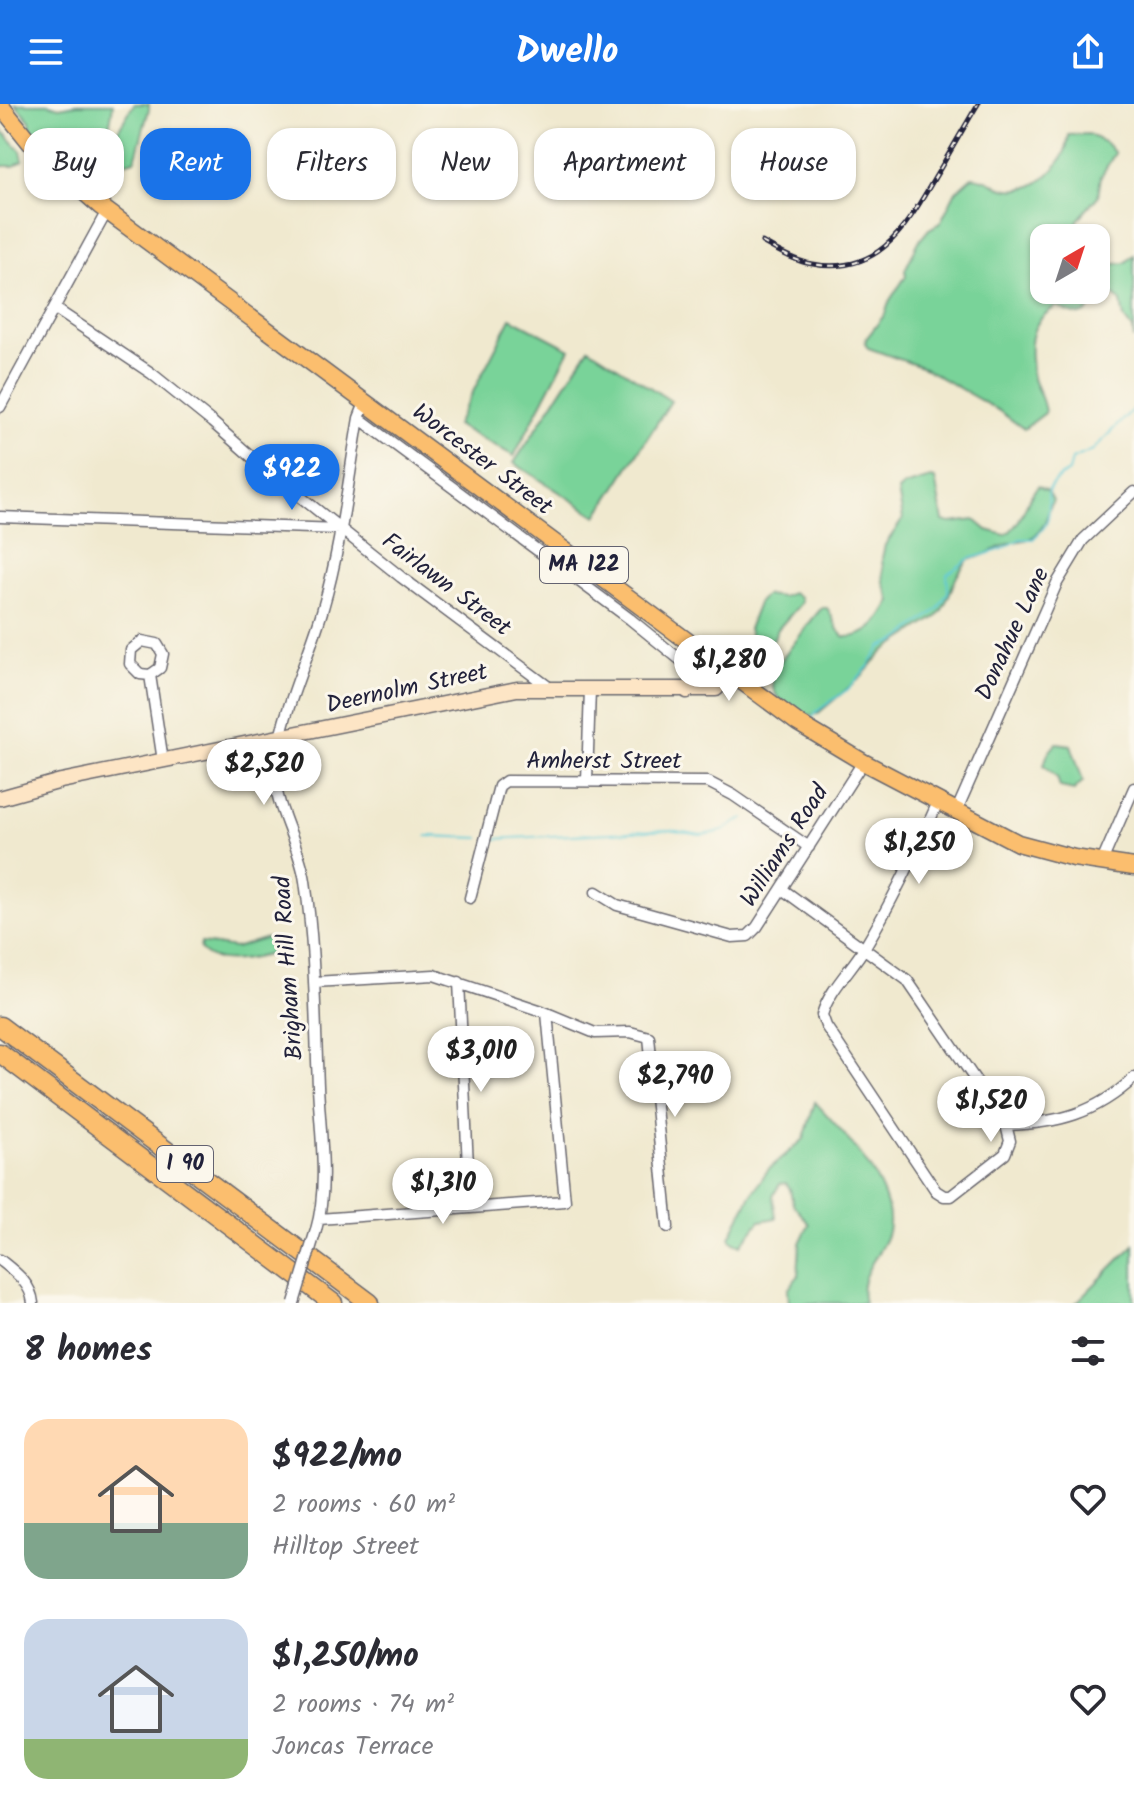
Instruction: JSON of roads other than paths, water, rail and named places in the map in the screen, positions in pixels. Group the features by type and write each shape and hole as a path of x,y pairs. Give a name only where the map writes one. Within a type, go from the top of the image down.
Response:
{"highway":[{"name":"I 90","path":"0,1026 370,1303"},
{"name":"I 90","path":"0,1053 333,1303"}],"main road":[{"name":"Worcester Street","path":"0,105 33,146 74,185 362,410 798,723 956,812 1032,848 1101,864 1134,867"}],"street":[{"path":"0,407 107,211"},
{"name":"Fairlawn Street","path":"54,308 151,373 340,529 550,688"},
{"path":"362,410 704,679"},
{"name":"Brigham Hill Road","path":"294,1303 318,1225 321,1160 314,982 305,879 276,784 275,768 281,737 323,608 362,410"},
{"name":"Donahue Lane","path":"956,812 1061,575 1083,540 1134,492"},
{"path":"0,517 340,529"},
{"path":"687,691 713,670 723,667"},
{"name":"Deernolm Street","path":"0,798 61,781 501,692 550,688 716,689 725,679 723,667"},
{"path":"150,675 163,761"},
{"path":"587,781 590,689"},
{"name":"Williams Road","path":"596,892 617,905 741,938 748,936 757,927 863,762"},
{"name":"Amherst Street","path":"470,898 502,782 708,782 725,790 809,847"},
{"path":"1101,864 1134,788"},
{"path":"782,889 863,951 902,975 916,990 1006,1125 1009,1145 1000,1159 951,1196 942,1196 936,1191 823,1021 824,1008 863,951 895,895 938,802"},
{"path":"314,982 428,974 459,982 599,1034 630,1032 649,1036 668,1227"},
{"path":"459,982 470,1207"},
{"path":"318,1225 470,1207 565,1200 547,1013"},
{"path":"1006,1125 1043,1123 1070,1117 1093,1106 1134,1078"},
{"path":"0,1260 22,1277 33,1303"}],"waterway":[{"path":"812,719 816,712 848,689 881,647 898,640 938,609 948,592 947,574 969,559 1003,549 1020,539 1033,539 1046,524 1052,484 1069,472 1072,459 1093,450 1134,408"},
{"path":"492,839 669,830 701,835 720,832 744,818"},
{"path":"427,836 480,838"}],"railway":[{"path":"762,242 807,263 831,266 852,264 870,257 885,246 911,216 978,104"}]}
